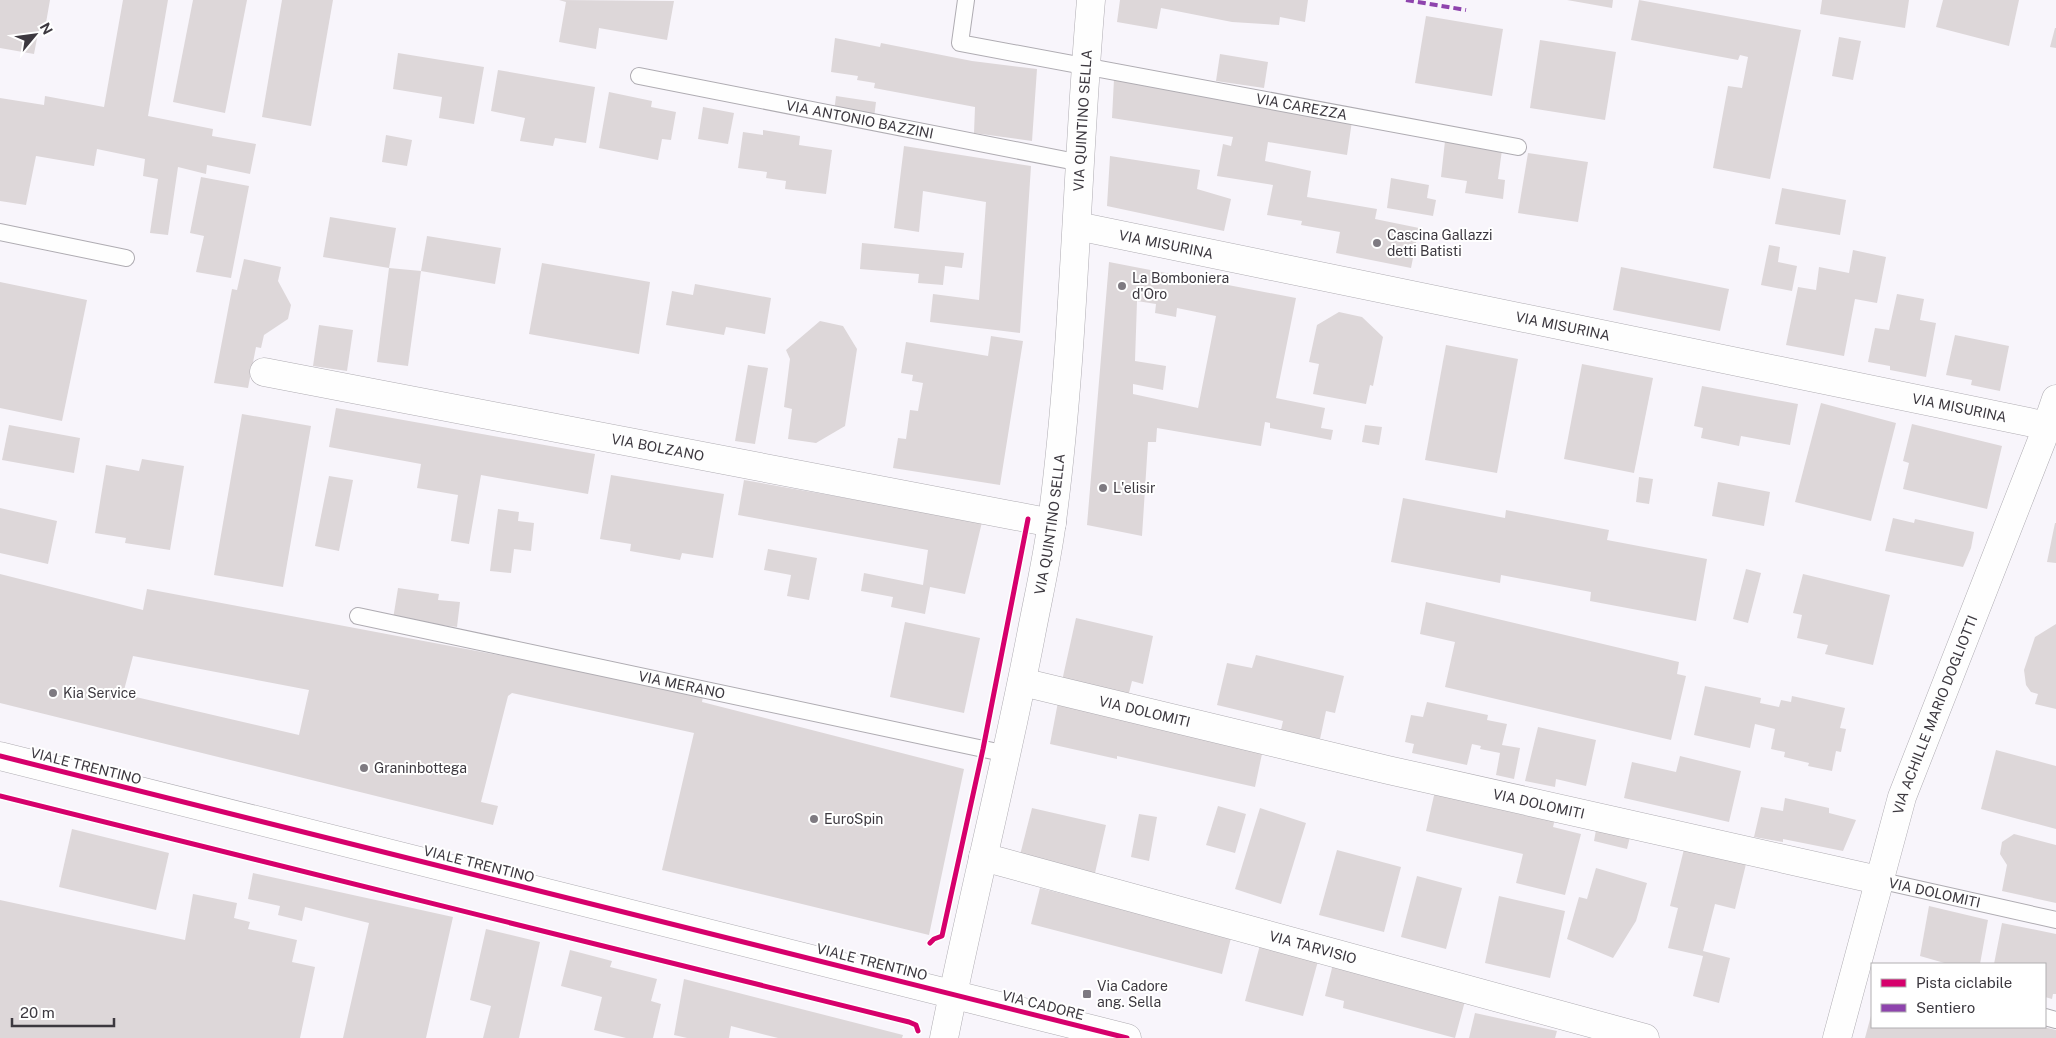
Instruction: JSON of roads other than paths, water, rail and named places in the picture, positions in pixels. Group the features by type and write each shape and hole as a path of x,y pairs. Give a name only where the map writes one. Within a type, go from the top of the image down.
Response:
{"street":[{"name":"VIA QUINTINO SELLA","path":"944,1038 952,994 1007,754 1052,523 1059,461 1077,226 1085,65 1091,0"},
{"name":"VIA MISURINA","path":"1077,226 2048,426"},
{"name":"VIA BOLZANO","path":"264,372 1052,523"},
{"name":"VIA ACHILLE MARIO DOGLIOTTI","path":"1837,1038 1878,880 1902,798 2048,426 2056,399"},
{"name":"VIA DOLOMITI","path":"1022,682 1398,772 1878,880"},
{"name":"VIALE TRENTINO","path":"0,756 952,994"},
{"name":"VIA TARVISIO","path":"983,857 1645,1038"},
{"name":"VIA CADORE","path":"952,994 1127,1038"}],"lane":[{"name":"VIA CAREZZA","path":"966,0 960,43 1518,147"},
{"name":"VIA ANTONIO BAZZINI","path":"638,76 1081,162"},
{"path":"0,232 126,258"},
{"name":"VIA MERANO","path":"358,616 1007,754"},
{"name":"VIA DOLOMITI","path":"1878,880 2056,920"}],"place":[{"name":"Cascina Gallazzi detti Batisti","path":"1377,243"},
{"name":"La Bomboniera d'Oro","path":"1122,286"},
{"name":"L'elisir","path":"1103,488"},
{"name":"Kia Service","path":"53,693"},
{"name":"Graninbottega","path":"364,768"},
{"name":"EuroSpin","path":"814,819"},
{"name":"Via Cadore ang. Sella","path":"1087,994"}]}
